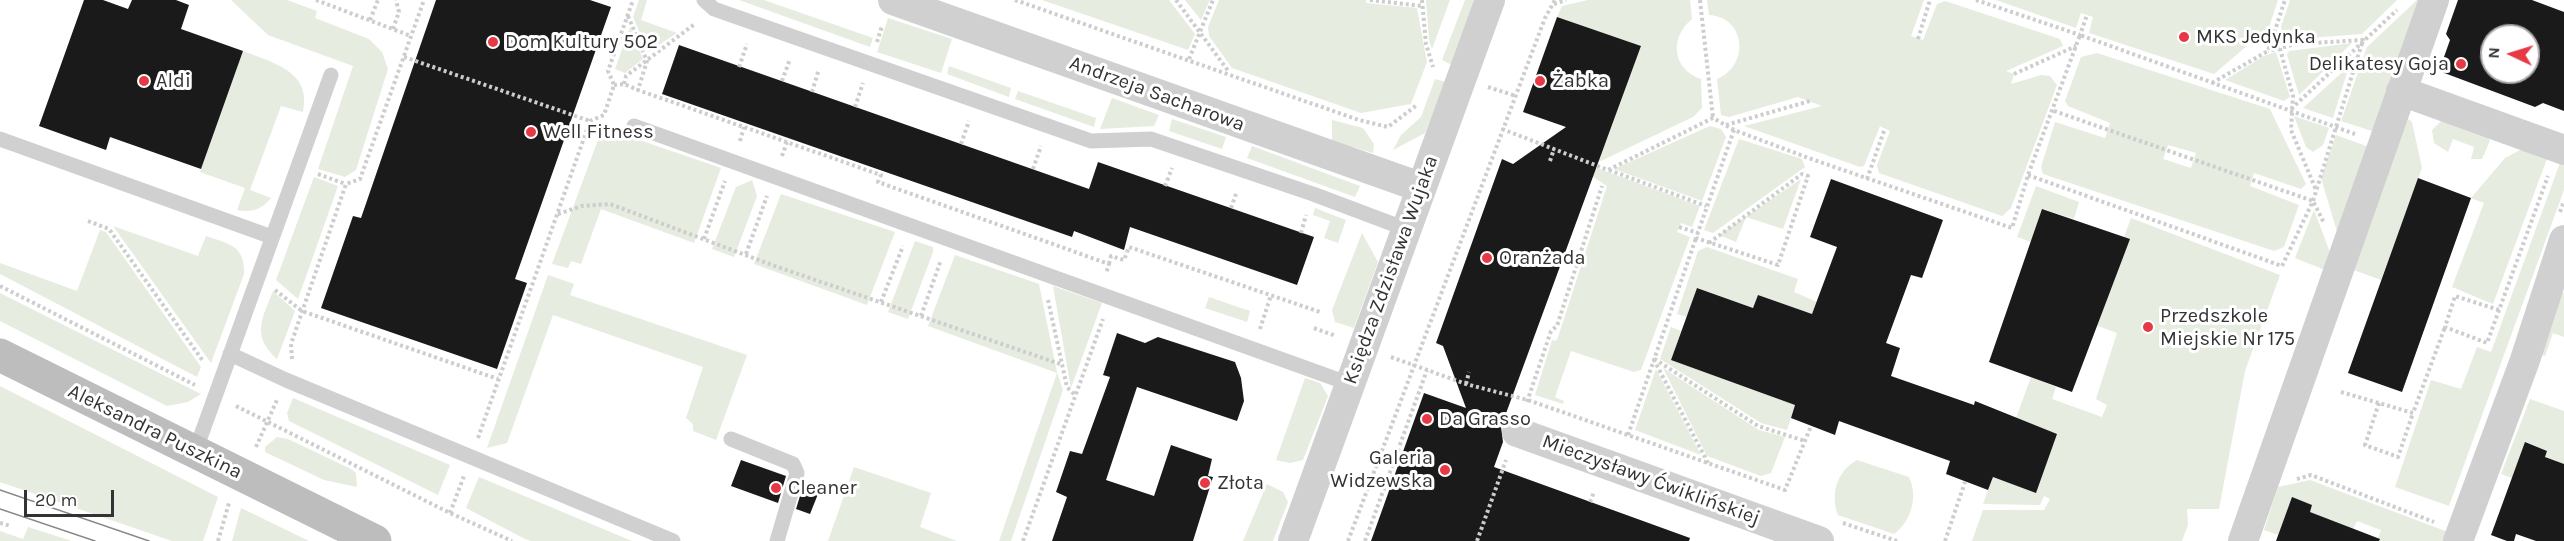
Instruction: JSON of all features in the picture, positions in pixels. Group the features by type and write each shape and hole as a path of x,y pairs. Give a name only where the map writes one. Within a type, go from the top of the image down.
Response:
{"main road":[{"name":"Aleksandra Puszkina","path":"0,355 375,541"}],"street":[{"name":"Księdza Zdzisława Wujaka","path":"1293,541 1490,0"},
{"path":"2243,541 2341,257 2434,0"},
{"name":"Andrzeja Sacharowa","path":"901,1 1420,187"},
{"path":"2401,91 2561,148"},
{"path":"2459,536 2525,360 2564,240"},
{"name":"Mieczysławy Ćwiklińskiej","path":"1517,432 1802,538"}],"lane":[{"path":"709,5 1091,141 1151,139 1313,194 1406,229"},
{"path":"195,452 331,75"},
{"path":"634,126 1350,384"},
{"path":"0,139 272,237"},
{"path":"230,354 470,458 674,541"},
{"path":"731,439 793,464 796,473 777,541"}],"path":[{"path":"316,0 411,36"},
{"path":"370,20 378,0"},
{"path":"393,29 399,12 396,0"},
{"path":"316,174 346,184 360,178 424,0"},
{"path":"404,57 590,121 604,115 614,85 608,71 633,0"},
{"path":"1015,0 1359,120 1388,127 1416,108 1420,98"},
{"path":"1026,0 1030,5"},
{"path":"1176,0 1230,74"},
{"path":"1189,59 1213,0"},
{"path":"1370,0 1422,6"},
{"path":"1348,541 1545,18 1554,2 1566,0"},
{"path":"1700,0 1713,118"},
{"path":"1918,39 1930,0"},
{"path":"1976,0 2382,144"},
{"path":"2268,51 2285,0"},
{"path":"624,84 626,76 647,61 709,5"},
{"path":"2290,110 2398,8"},
{"path":"1713,118 1734,130 2012,228 2028,175 2054,111 2087,15"},
{"path":"628,16 647,61 638,90"},
{"path":"2275,31 2293,96 2290,110 2291,130 2316,191"},
{"path":"2212,83 2268,51 2296,44 2363,40"},
{"path":"2028,175 2282,266 2313,201 2334,127 2363,40"},
{"path":"2014,74 2077,46"},
{"path":"1428,77 1437,55"},
{"path":"614,85 624,84 881,175 878,182 1077,252"},
{"path":"1725,125 1810,101"},
{"path":"2054,111 2313,201 2341,257"},
{"path":"1608,170 1713,118"},
{"path":"450,513 590,121"},
{"path":"1868,179 1885,128"},
{"path":"1502,129 1707,206"},
{"path":"1628,435 1734,130"},
{"path":"2445,327 2487,343 2561,148"},
{"path":"1550,160 1554,149"},
{"path":"1678,227 1709,243 1778,265 1808,176 1802,174 1709,243"},
{"path":"256,447 292,364 291,344 346,184"},
{"path":"1477,541 1551,330 1557,326 1602,186"},
{"path":"881,302 922,197"},
{"path":"557,215 582,206 610,204 772,265 1063,365"},
{"path":"921,316 960,211"},
{"path":"88,221 109,229 205,364"},
{"path":"1058,245 1045,284 1067,387 1075,395"},
{"path":"1109,264 1112,256 1124,260 1129,247 1320,312"},
{"path":"258,276 302,311 498,379"},
{"path":"0,286 200,388 202,380"},
{"path":"1259,329 1271,296"},
{"path":"2379,403 2365,445 2398,457 2455,296 2499,310"},
{"path":"1023,541 1111,298"},
{"path":"1314,328 1346,340"},
{"path":"1389,356 1466,384 1528,400 1785,490 1811,426"},
{"path":"1653,358 1758,426 1805,441"},
{"path":"1653,358 1708,464"},
{"path":"1365,541 1427,370"},
{"path":"1466,384 1469,372"},
{"path":"2341,392 2413,413"},
{"path":"215,396 450,513 512,541"},
{"path":"2294,480 2311,475 2459,536"},
{"path":"1945,541 1965,482"},
{"path":"218,541 230,502"},
{"path":"0,523 11,526"}],"shaded area":[{"path":"231,0 287,0 317,11 315,18 369,39 382,52 388,69 356,170 345,177 318,169 353,66 268,35"},
{"path":"639,0 647,0 641,20 677,33 648,52 633,17"},
{"path":"739,0 764,0 873,38 870,47"},
{"path":"1042,0 1169,0 1195,34 1188,50"},
{"path":"1185,0 1210,0 1201,20"},
{"path":"1219,0 1366,0 1366,3 1417,8 1427,62 1411,104 1361,113 1232,68 1209,36 1208,27"},
{"path":"1426,0 1450,0 1432,49 1429,40"},
{"path":"1465,0 1477,0 1452,65 1442,60"},
{"path":"1588,0 1690,0 1692,19 1680,35 1677,52 1684,68 1701,79 1702,108 1693,117 1601,161 1581,152 1606,142 1641,46 1557,17 1562,6"},
{"path":"1707,0 1924,0 1911,36 1923,40 1937,4 1945,1 2060,39 2063,46 2006,71 2014,74 2011,84 2041,75 2050,76 2057,85 2011,208 2002,216 1879,173 1877,165 1890,131 1880,126 1864,166 1860,167 1744,126 1822,106 1798,97 1729,117 1721,115 1717,79 1728,73 1735,64 1739,54 1739,43 1730,24 1721,18 1709,15"},
{"path":"1996,0 2278,0 2269,27 2214,74 2089,33 2093,17 2081,13 2076,28"},
{"path":"2290,0 2397,0 2362,34 2284,40 2281,27"},
{"path":"2417,0 2423,0 2375,132 2341,121 2367,47"},
{"path":"888,18 952,39 941,73 877,52"},
{"path":"630,27 643,59 625,73 615,69"},
{"path":"2352,43 2299,95 2287,55 2289,51"},
{"path":"243,51 288,71 302,87 304,98 303,112 281,106 250,190 271,198 264,205 247,211 237,210 245,188 200,172"},
{"path":"2276,52 2290,97 2284,101 2225,80 2264,56"},
{"path":"2097,53 2270,109 2306,184 2301,189 2254,173 2250,186 2299,205 2284,247 2274,251 2043,174 2041,167 2055,122 2105,138 2110,123 2068,106 2065,101 2081,57","holes":["2168,145 2196,153 2191,168 2163,159"]},
{"path":"949,66 1011,88 1009,97 947,74"},
{"path":"2349,66 2333,118 2303,108"},
{"path":"1435,79 1446,82 1425,133 1393,150 1401,135 1421,117"},
{"path":"1018,91 1096,118 1094,127 1015,99"},
{"path":"1112,98 1159,115 1154,126 1100,129"},
{"path":"2294,116 2329,128 2323,145 2313,152 2306,147"},
{"path":"1172,119 1226,137 1222,149 1169,131"},
{"path":"2408,119 2412,122 2422,168 2381,280 2348,268"},
{"path":"1332,120 1363,128 1374,144 1373,153 1332,141"},
{"path":"2441,121 2485,133 2490,141 2482,159 2471,159 2474,147 2453,139 2448,152 2434,143 2432,130"},
{"path":"1710,126 1721,129 1726,137 1702,201 1614,169"},
{"path":"616,132 721,168 694,243 601,209 581,264 571,261 568,268 552,264 598,140"},
{"path":"2336,135 2369,147 2338,235 2321,178"},
{"path":"1739,139 1802,159 1805,167 1713,233 1704,230"},
{"path":"1252,146 1360,186 1355,197 1247,158"},
{"path":"2524,148 2548,156 2493,304 2452,287 2484,203 2471,198 2505,158"},
{"path":"2561,160 2564,164 2564,190 2449,506 2395,487 2431,380 2461,389 2477,347 2491,352"},
{"path":"1578,161 1700,206 1692,227 1681,223 1677,232 1690,237 1641,370 1634,372 1571,351 1555,397 1564,401 1563,404 1535,395 1552,340 1556,341 1558,337 1607,186 1592,176"},
{"path":"314,177 338,186 298,299 276,280"},
{"path":"1801,179 1783,229 1746,217 1736,242 1719,235"},
{"path":"752,180 757,196 734,257 712,249 736,187"},
{"path":"2036,186 2079,202 2074,219 2043,209 2031,242 2017,237"},
{"path":"781,194 895,232 867,305 754,264"},
{"path":"1315,208 1346,220 1338,243 1324,238 1330,221 1313,215"},
{"path":"2314,210 2331,255 2325,270 2295,258"},
{"path":"2131,218 2280,275 2245,371 2219,509 2187,509 2188,525 2182,541 1972,541 1983,510 2044,510 2050,499 2044,496 2040,505 1983,504 1993,477 2036,492 2016,418 2031,377 2056,387 2052,399 2102,417 2107,405 2096,399 2117,333 2082,320 2129,239 2124,237"},
{"path":"113,226 198,256 206,236 228,244 238,251 244,264 244,274 211,363"},
{"path":"100,230 106,232 201,367 197,377 0,274 0,263 77,291"},
{"path":"1362,233 1378,262 1354,328 1335,322 1332,310"},
{"path":"915,241 933,247 933,252 908,319 888,312"},
{"path":"1707,247 1798,279 1794,292 1817,302 1812,314 1758,295 1753,308 1698,288 1687,317 1677,314 1698,251"},
{"path":"955,255 1039,284 1057,372 1063,390 1011,541 999,541 1057,373 928,326"},
{"path":"548,275 574,284 570,295 747,355 716,440 693,431 693,424 686,418 703,367 553,315 507,443 487,448"},
{"path":"1053,286 1102,303 1071,388 1070,383"},
{"path":"273,291 295,311 277,359 269,351 261,335 263,319"},
{"path":"2556,291 2564,293 2564,337 2553,333 2545,356 2541,355"},
{"path":"0,293 201,394 188,402 167,406 0,321"},
{"path":"1209,297 1250,311 1247,322 1205,308"},
{"path":"1671,327 1681,331 1671,360 1795,405 1787,430 1761,423 1660,359"},
{"path":"1663,368 1759,430 1785,437 1771,473 1761,476 1707,456"},
{"path":"1656,369 1701,455 1635,430"},
{"path":"1305,378 1320,383 1328,396 1303,460 1290,463 1276,460"},
{"path":"0,386 218,497 203,541 172,541 0,482"},
{"path":"293,398 450,465 438,495 289,421 287,413"},
{"path":"2530,399 2564,411 2564,464 2545,457 2547,451 2526,442 2512,478 2501,474"},
{"path":"277,437 288,439 351,469 356,473 357,487 324,480 265,452 265,447"},
{"path":"1857,460 1909,477 1913,492 1912,508 1905,522 1894,534 1838,515 1835,499 1837,484 1844,470"},
{"path":"854,467 931,493 920,527 957,541 828,541"},
{"path":"479,477 632,541 531,541 525,539 466,508"},
{"path":"2310,480 2448,532 2446,541 2377,541 2381,530 2357,521 2353,529 2310,512 2312,505 2292,498 2278,535 2264,530 2278,487"},
{"path":"1267,484 1283,492 1288,502 1273,541 1243,541"},
{"path":"241,508 309,541 232,541"},
{"path":"28,527 72,541 0,541 0,531 23,539"}],"building":[{"name":"Aldi","path":"84,0 103,0 128,9 132,0 176,0 189,5 181,29 243,51 201,169 110,137 106,150 39,126"},
{"path":"436,0 590,0 611,7 515,279 527,283 497,369 321,308 353,216 361,218"},
{"path":"2458,0 2532,0 2564,12 2564,111 2543,103 2535,107 2439,71 2450,40 2446,34"},
{"path":"1557,17 1641,46 1501,427 1503,442 1494,467 1690,538 1689,541 1371,541 1424,393 1466,408 1443,346 1436,343 1502,159 1513,164 1566,127 1523,112"},
{"path":"679,45 1089,189 1098,162 1314,237 1297,285 1130,227 1124,250 1074,231 1072,237 662,94"},
{"path":"2418,178 2471,198 2402,392 2348,373"},
{"path":"1831,179 1943,220 1922,278 1911,275 1886,343 1900,348 1891,376 1974,405 1975,401 2057,434 2036,493 1993,477 1988,490 1946,474 1950,461 1839,421 1835,435 1791,418 1795,405 1671,360 1697,288 1753,308 1758,295 1812,314 1837,247 1810,237"},
{"path":"2042,209 2130,239 2072,392 1989,362"},
{"path":"1117,333 1145,343 1158,337 1235,362 1241,378 1244,401 1237,421 1137,387 1106,480 1154,496 1171,445 1212,459 1208,476 1213,477 1193,541 1052,541 1067,497 1056,492 1070,451 1082,454 1110,377 1103,375"},
{"path":"2525,442 2547,451 2545,457 2564,464 2564,541 2536,541 2516,534 2514,541 2507,541 2491,535"},
{"path":"741,460 786,476 778,503 731,486"},
{"path":"804,483 820,489 810,514 796,509"},
{"path":"2292,497 2312,505 2310,512 2380,539 2379,541 2276,541"}],"tram line":[{"path":"0,490 149,541"},
{"path":"0,509 95,541"}],"place":[{"name":"MKS Jedynka","path":"2184,37"},
{"name":"Dom Kultury 502","path":"493,42"},
{"name":"Delikatesy Goja","path":"2461,64"},
{"name":"Aldi","path":"144,81"},
{"name":"Żabka","path":"1540,81"},
{"name":"Well Fitness","path":"531,132"},
{"name":"Oranżada","path":"1487,258"},
{"name":"Przedszkole Miejskie Nr 175","path":"2148,327"},
{"name":"Da Grasso","path":"1427,419"},
{"name":"Galeria Widzewska","path":"1445,470"},
{"name":"Złota","path":"1205,483"},
{"name":"Cleaner","path":"776,488"}]}
